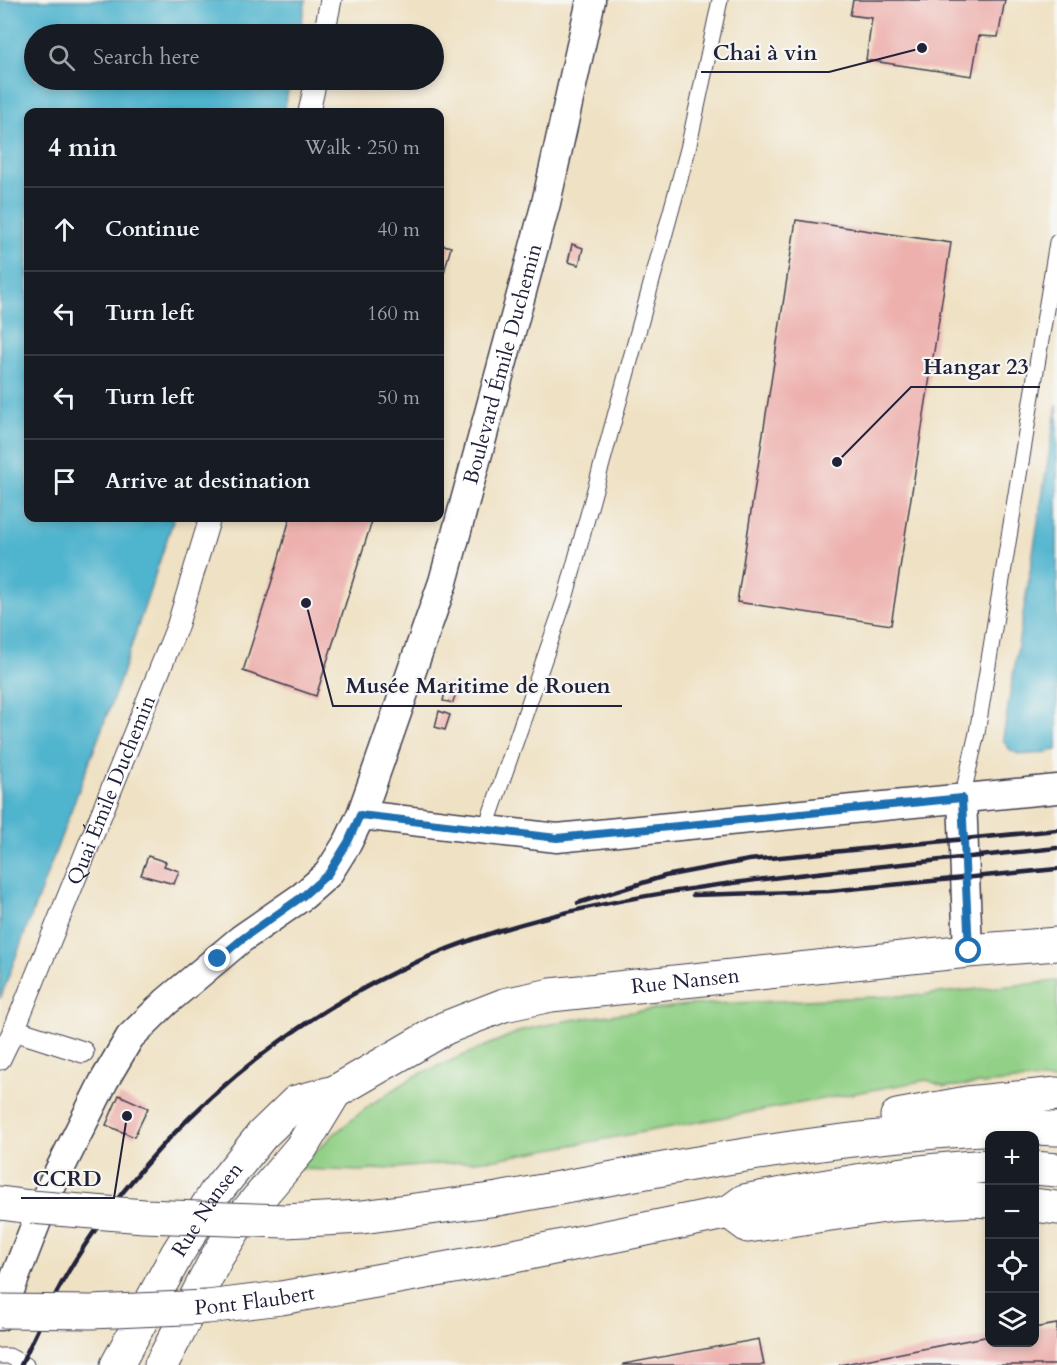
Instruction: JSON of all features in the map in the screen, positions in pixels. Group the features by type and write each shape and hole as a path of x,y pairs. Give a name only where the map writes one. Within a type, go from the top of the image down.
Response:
{"main road":[{"name":"Rue Nansen","path":"117,1365 177,1254 216,1192 262,1135 296,1102 335,1092 445,1028 504,1005 550,995 969,951 1057,944"},
{"name":"Rue Nansen","path":"161,1365 217,1257 241,1219 301,1148 335,1092"},
{"path":"813,1143 850,1125 967,1102 1057,1094"},
{"path":"0,1203 144,1216 285,1221 362,1217 498,1199 813,1143 949,1130 1014,1127 1057,1129"},
{"name":"Pont Flaubert","path":"0,1311 91,1312 207,1307 281,1298 504,1258 729,1212 744,1201 937,1168 985,1166"},
{"path":"1039,1168 1057,1170"},
{"path":"729,1212 748,1226 892,1205 985,1201"},
{"path":"1039,1206 1057,1208"}],"street":[{"path":"326,24 331,0"},
{"name":"Boulevard Émile Duchemin","path":"0,1316 47,1195 104,1081 130,1037 166,1002 242,939 303,896 328,874 348,842 360,815 443,582 546,203 591,0"},
{"path":"310,108 314,90"},
{"name":"Quai Émile Duchemin","path":"0,1059 14,1030 177,627 209,522"},
{"path":"360,815 557,838 1057,789"},
{"path":"962,798 969,951"},
{"path":"14,1030 83,1052"}],"lane":[{"path":"485,830 565,599 688,149 720,0"},
{"path":"962,798 977,733 1057,242"},
{"path":"0,1356 9,1356 26,1365"}],"green space":[{"path":"1057,981 1057,1080 1027,1080 945,1087 927,1080 496,1159 363,1171 297,1169 333,1135 370,1105 415,1076 523,1030 570,1020 687,1005 920,995"}],"water":[{"path":"0,0 306,0 301,24 24,24 24,90 288,90 285,108 24,108 24,522 173,522 119,683 0,999"},
{"path":"1057,405 1057,750 1018,754 1007,746 1003,738"}],"building":[{"path":"853,0 1005,0 998,37 979,36 972,76 866,60 872,18 850,15"},
{"path":"796,220 951,243 891,625 737,602"},
{"path":"572,244 583,248 579,265 568,262"},
{"path":"444,245 451,247 444,272"},
{"path":"289,522 372,522 316,696 243,671"},
{"path":"447,683 458,686 453,703 443,701"},
{"path":"439,711 450,715 445,730 435,727"},
{"path":"148,856 166,862 164,866 179,871 174,884 141,875"},
{"path":"119,1095 148,1108 134,1137 106,1125"},
{"path":"1057,1324 1057,1365 839,1365 985,1337 985,1347 1039,1347 1039,1327"},
{"path":"759,1339 764,1365 623,1365 623,1364"}],"railway":[{"path":"578,903 665,876 749,860 1057,830"},
{"path":"21,1365 59,1288 85,1245 124,1191 167,1141 214,1094 266,1052 320,1014 378,981 438,953 501,930 542,918 625,900 751,881 1057,848"},
{"path":"693,895 829,891 1057,869"}],"place":[{"name":"Chai à vin","path":"922,48"},
{"name":"Hangar 23","path":"837,462"},
{"name":"Musée Maritime de Rouen","path":"306,603"},
{"name":"CCRD","path":"127,1116"}],"route":[{"path":"218,959 268,919 303,896 328,874 348,842 360,815 557,838 962,798 969,951"}]}
